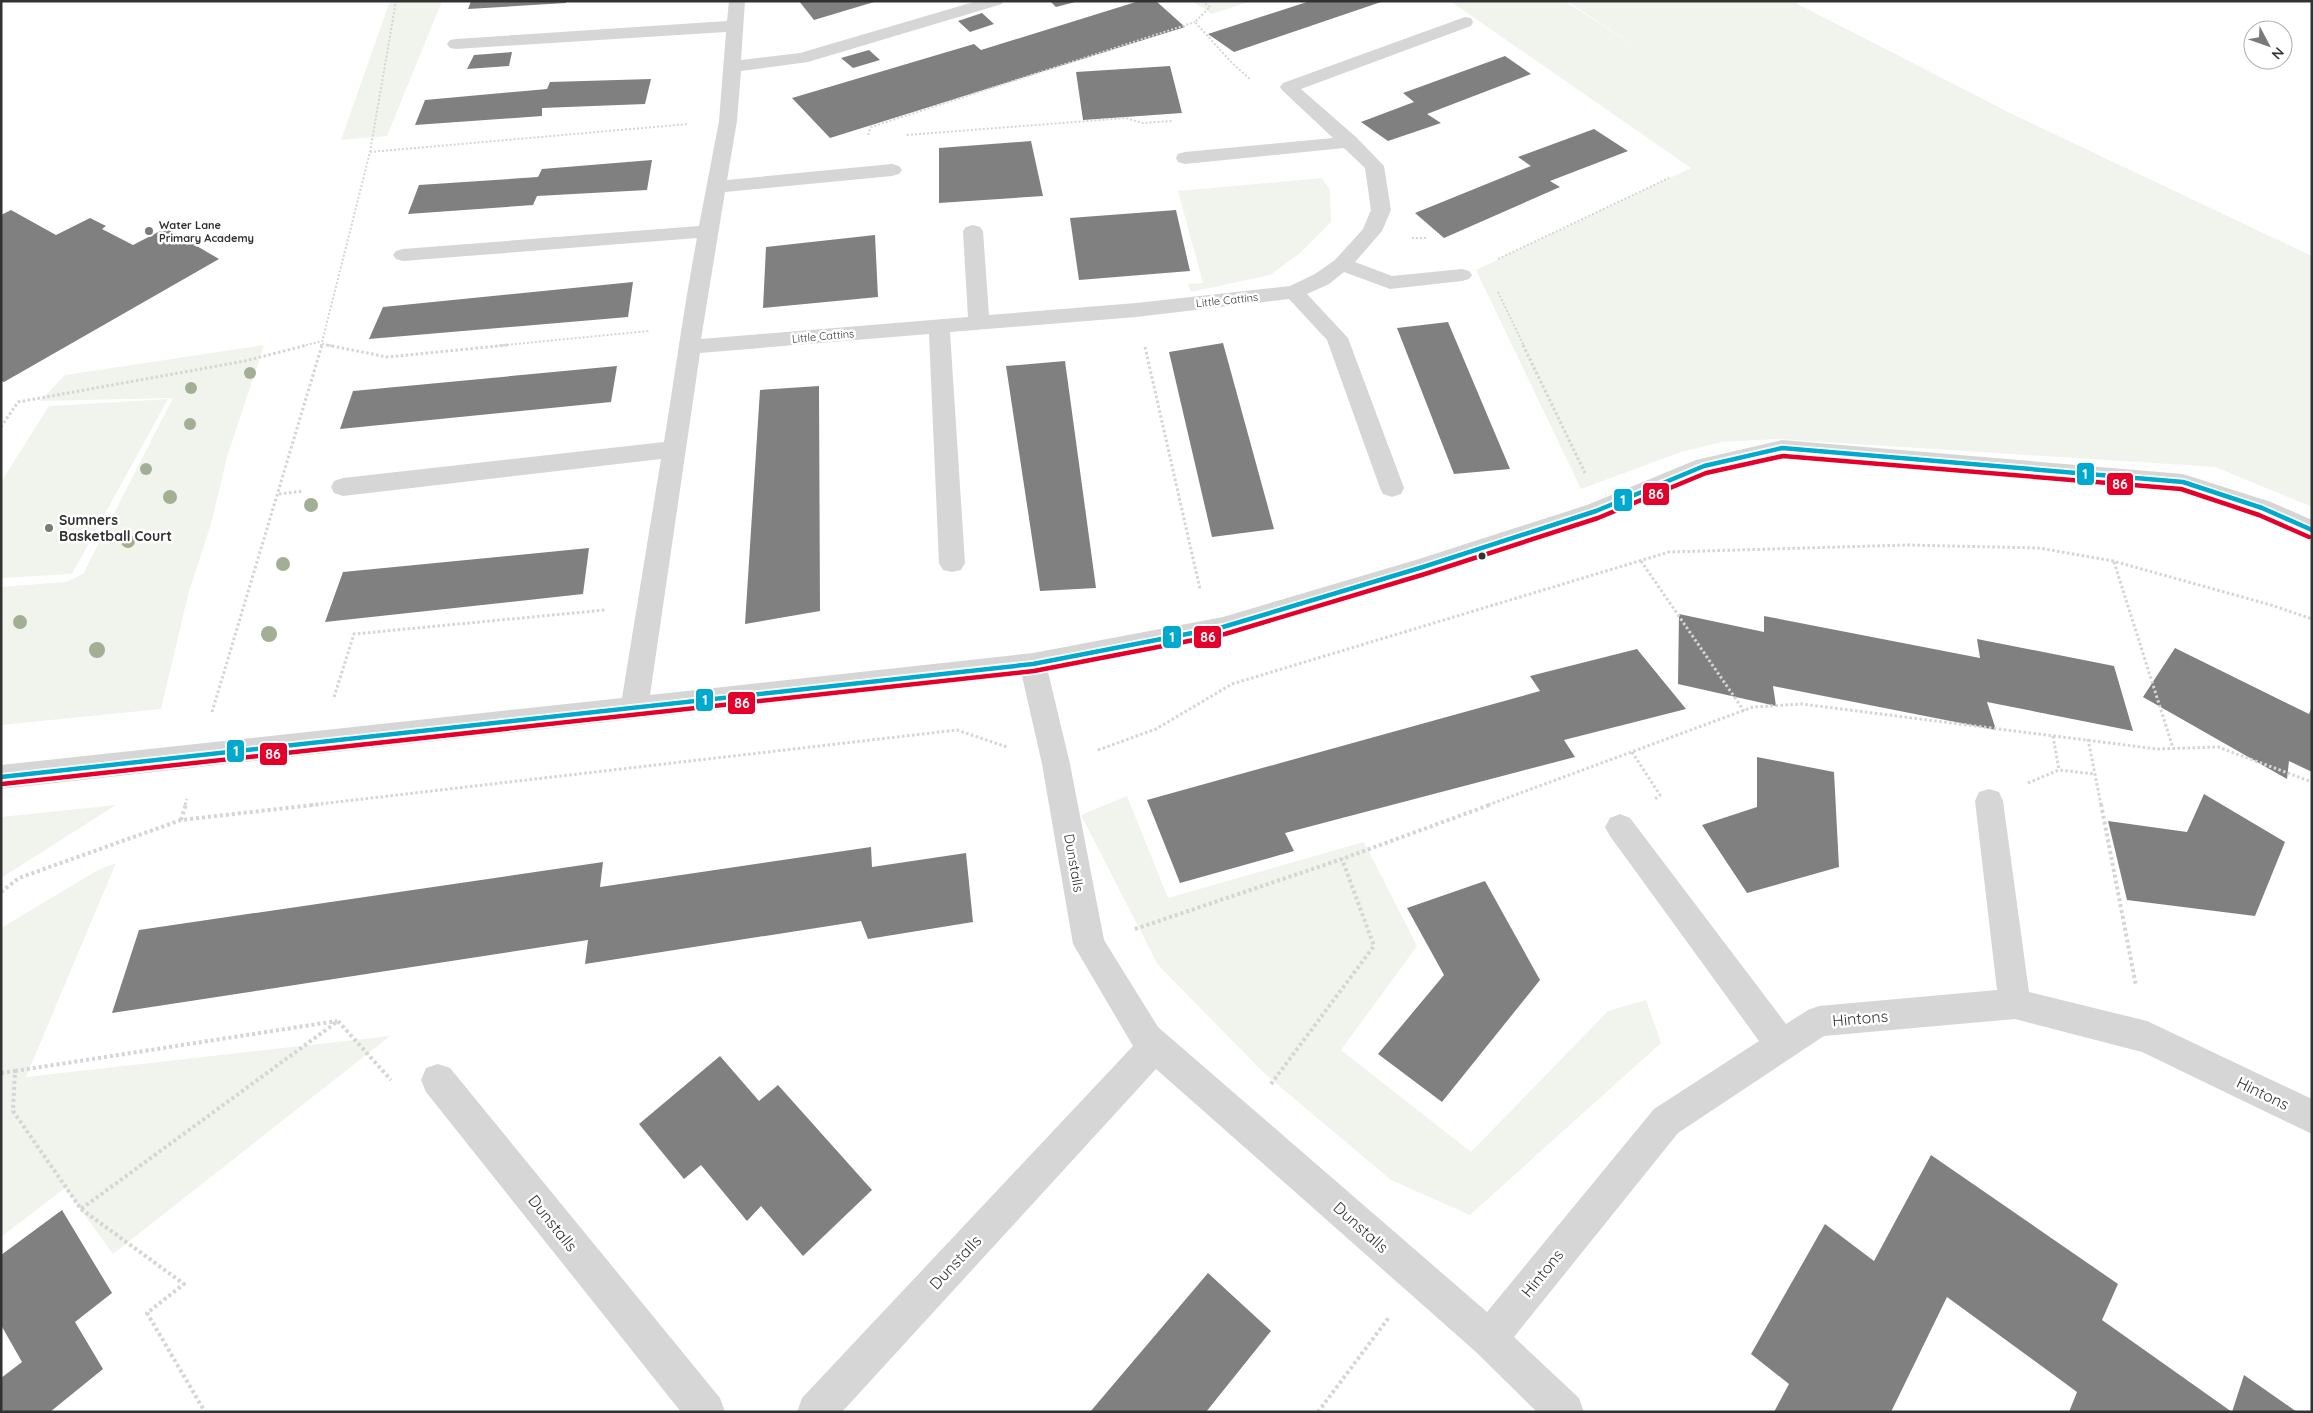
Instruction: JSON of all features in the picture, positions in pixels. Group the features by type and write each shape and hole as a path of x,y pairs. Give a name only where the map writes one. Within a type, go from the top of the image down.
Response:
{"street":[{"path":"634,709 690,337 728,121 733,26 737,1"},
{"path":"731,67 802,58 996,1"},
{"path":"1290,87 1465,22"},
{"path":"456,44 733,26"},
{"name":"Little Cattins","path":"690,337 939,327 1136,310 1294,292 1322,280 1342,264 1372,232 1382,210 1374,166 1290,87"},
{"path":"1185,158 1350,142"},
{"path":"715,187 892,170"},
{"path":"403,255 709,231"},
{"path":"973,231 979,323"},
{"path":"1342,264 1390,283 1462,275"},
{"path":"1294,292 1337,338 1392,488"},
{"path":"939,327 952,563"},
{"path":"1,777 1033,664 1223,626 1423,567 1596,511 1704,466 1782,448 2184,482 2262,508 2312,530"},
{"path":"343,487 674,449"},
{"name":"Dunstalls","path":"1033,664 1056,764 1089,944 1146,1038 1489,1339 1565,1412"},
{"path":"1989,801 2015,1004"},
{"path":"1620,827 1782,1045"},
{"name":"Hintons","path":"1489,1339 1666,1121 1819,1021 2015,1004 2147,1037 2312,1118"},
{"name":"Dunstalls","path":"816,1412 1156,1045"},
{"name":"Dunstalls","path":"438,1080 706,1412"}],"path":[{"path":"181,820 323,342 370,152 396,1"},
{"path":"877,137 867,138 871,127 1195,22 1210,7 1202,1"},
{"path":"1195,22 1232,64 1259,87 1290,87"},
{"path":"906,135 1126,118 1142,123 1181,120"},
{"path":"370,152 728,121"},
{"path":"1497,259 1669,178"},
{"path":"1372,232 1415,239 1434,238"},
{"path":"1496,288 1581,466"},
{"path":"1136,310 1201,592 1192,593"},
{"path":"1,427 18,402 245,362 323,342 387,357 690,337"},
{"path":"1,892 19,878 181,820 956,730 1056,764 1156,729 1232,684 1669,552 1908,545 2039,548 2113,561 2271,605 2312,619"},
{"path":"1641,561 1744,711"},
{"path":"2113,561 2173,748"},
{"path":"334,697 354,634 650,605"},
{"path":"324,698 344,696"},
{"path":"1089,944 1342,859 1753,708 1802,704 2157,749 2218,747 2312,782"},
{"path":"204,710 222,708"},
{"path":"2053,736 2059,770"},
{"path":"2088,739 2147,1037"},
{"path":"1989,801 2059,770 2094,774"},
{"path":"1243,1122 1374,946 1342,859"},
{"path":"1,1073 338,1020"},
{"path":"338,1020 401,1091 438,1080"},
{"path":"81,1210 338,1020"},
{"path":"15,1071 13,1111 81,1210 184,1284 147,1313 205,1412"},
{"path":"1318,1412 1418,1278"}],"shaded area":[{"path":"390,1 442,1 387,136 341,140"},
{"path":"1192,1 1251,1 1212,14"},
{"path":"1450,1 1565,1 1642,51 1567,1 1792,1 2012,114 2312,256 2312,507 2215,467 1778,439 1722,442 1681,452 1581,489 1476,270 1691,168"},
{"path":"1322,178 1330,190 1331,222 1300,253 1270,275 1191,292 1188,284 1203,283 1178,191"},
{"path":"264,345 227,457 211,524 188,595 161,709 1,725 1,587 66,582 83,574 173,398 40,401 65,375"},
{"name":"Sumners Basketball Court","path":"168,399 72,574 1,578 1,482 49,406"},
{"path":"1127,796 1168,898 1364,842 1417,946 1341,1050 1471,1152 1608,1011 1646,1000 1661,1043 1470,1215 1391,1180 1266,1075 1158,965 1081,815"},
{"path":"116,805 1,878 1,817"},
{"path":"116,863 26,1077 390,1036 113,1254 65,1188 1,1237 1,928 98,870"}],"building":[{"path":"471,1 566,1 566,3 468,9"},
{"path":"799,1 874,1 874,2 814,20"},
{"path":"1050,1 1075,1 1075,2 1056,7"},
{"path":"1139,1 1156,1 1185,27 830,138 792,98 974,44 981,50"},
{"path":"1310,1 1381,2 1234,52 1208,34"},
{"path":"982,13 994,24 970,32 958,21"},
{"path":"869,50 880,60 853,68 841,58"},
{"path":"512,52 509,66 467,69 474,55"},
{"path":"1505,56 1531,74 1427,114 1441,123 1388,141 1361,122 1414,102 1403,93"},
{"path":"1170,66 1182,113 1083,120 1076,72"},
{"path":"651,79 645,104 542,108 542,116 415,125 425,100 547,89 550,82"},
{"path":"1594,129 1628,151 1550,181 1560,187 1444,238 1415,213 1531,166 1518,157"},
{"path":"1031,141 1043,196 939,203 939,148"},
{"path":"652,160 647,190 537,196 533,205 408,214 419,185 538,177 542,169"},
{"path":"11,210 56,235 90,218 106,226 102,229 133,245 166,228 219,259 4,382 1,381 1,215"},
{"path":"1176,210 1190,271 1079,280 1070,218"},
{"path":"875,235 878,297 763,308 766,247"},
{"path":"633,282 628,317 369,339 383,307"},
{"path":"1448,322 1510,469 1454,474 1397,328"},
{"path":"1223,343 1274,529 1212,537 1169,352"},
{"path":"1065,361 1096,588 1040,591 1006,366"},
{"path":"617,366 611,402 340,429 353,391"},
{"path":"819,386 820,611 745,624 760,390"},
{"path":"589,548 583,594 325,622 343,572"},
{"path":"1679,614 1764,632 1764,616 1980,658 1977,639 2114,666 2133,731 1987,702 1996,730 1773,686 1776,706 1678,684"},
{"path":"2175,648 2309,714 2312,707 2312,772 2289,761 2287,779 2143,697"},
{"path":"1637,649 1686,709 1564,740 1575,757 1285,833 1294,851 1180,883 1147,800 1540,691 1530,676"},
{"path":"1757,757 1834,772 1839,867 1747,893 1702,825 1757,807"},
{"path":"2204,794 2285,842 2255,916 2127,900 2108,821 2187,832"},
{"path":"871,847 872,867 966,853 973,922 868,939 861,921 585,964 588,940 112,1013 139,930 603,862 600,887"},
{"path":"1485,881 1540,980 1442,1102 1378,1054 1444,975 1407,908"},
{"path":"720,1056 759,1101 778,1085 872,1190 803,1256 761,1206 747,1221 701,1165 684,1179 639,1124"},
{"path":"1931,1155 2118,1284 2102,1320 2232,1412 2069,1412 2077,1392 1947,1297 1891,1412 1774,1412 1789,1384 1751,1354 1825,1224 1874,1261"},
{"path":"62,1210 112,1293 75,1322 103,1369 50,1412 1,1412 1,1378 22,1362 1,1325 1,1255"},
{"path":"1208,1273 1271,1331 1206,1412 1090,1412"},
{"path":"2244,1375 2297,1412 2232,1412"}],"transit line":[{"name":"1","path":"1,777 1033,664 1223,627 1423,567 1596,511 1704,466 1782,448 2183,482 2262,508 2312,530"},
{"name":"86","path":"2,784 1034,671 1225,634 1425,574 1598,518 1706,473 1783,456 2181,489 2259,515 2309,537"}],"place":[{"name":"Water Lane Primary Academy","path":"149,231"},
{"name":"Sumners Basketball Court","path":"49,528"}]}
